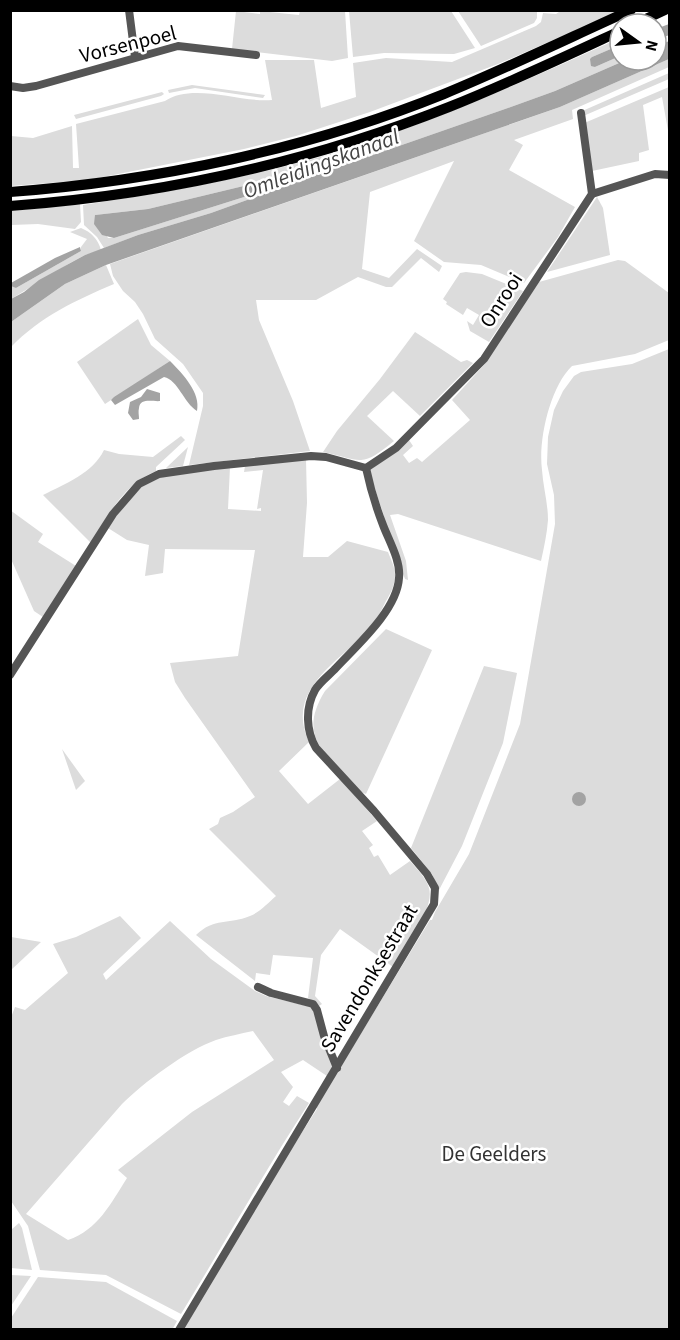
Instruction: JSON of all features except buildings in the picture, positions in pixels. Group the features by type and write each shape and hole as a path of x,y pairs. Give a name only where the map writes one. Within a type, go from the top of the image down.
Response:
{"highway":[{"path":"10,192 91,183 200,166 287,145 443,94 631,10"},
{"path":"10,206 95,197 167,186 294,158 447,108 608,37"}],"street":[{"path":"129,10 135,57"},
{"name":"Vorsenpoel","path":"10,86 23,88 36,86 178,46 255,55"},
{"path":"582,113 592,194 655,174 669,175"},
{"name":"Onrooi","path":"366,468 396,448 484,359 592,194"},
{"path":"10,675 113,514 139,484 159,474 214,465 311,456 326,457 366,468"},
{"name":"Savendonksestraat","path":"179,1329 431,910 435,898 435,888 427,874 374,811 316,748 308,729 308,714 315,690 374,629 387,610 399,578 399,567 382,523 366,468"},
{"path":"258,987 271,993 313,1004 337,1068"}],"green space":[{"path":"562,10 620,11 608,12 608,16 498,64 370,112 296,136 244,149 88,180 11,186 11,136 33,138 72,126 73,168 79,168 76,124 189,93 272,100 265,60 314,60 321,108 356,97 353,63 386,58 452,62 536,26 541,22 543,13 556,14"},
{"path":"236,11 299,15 300,11 345,11 348,58 332,61 232,49"},
{"path":"349,11 451,11 475,48 454,54 384,53 353,57"},
{"path":"458,11 537,11 537,18 534,23 481,46"},
{"path":"608,43 608,50 592,57 595,67 608,61 608,68 555,91 211,213 104,248 97,237 84,225 83,205 211,183 337,152 445,114","holes":["314,169 315,172 295,181 114,238 108,238 95,215 148,209"]},
{"path":"639,72 658,72 572,110 573,119 514,140 523,145 509,170 575,207 558,237 524,283 481,265 444,262 414,241 454,161 370,192 362,269 389,278 417,249 442,266 439,272 421,258 392,287 358,277 316,300 256,300 259,320 293,401 310,451 189,465 203,406 203,393 183,364 155,339 135,302 123,291 113,276 110,264 560,107"},
{"path":"669,73 669,79 581,117 580,112"},
{"path":"192,85 265,95 263,98 195,88 169,93 168,90"},
{"path":"669,87 669,136 662,97 643,105 649,150 639,153 639,161 592,171 582,124"},
{"path":"162,92 164,94 161,96 76,119 74,115"},
{"path":"597,197 603,208 610,255 547,272"},
{"path":"80,204 81,222 75,229 38,224 11,225 11,211"},
{"path":"81,228 94,236 101,250 70,263 11,299 11,285 16,288 81,251 87,239 70,232"},
{"path":"618,260 625,261 669,293 669,340 635,354 572,366 557,387 547,415 542,444 541,458 548,520 541,561 398,514 390,515 406,561 408,580 405,579 383,520 384,516 369,471 409,440 413,446 403,455 409,463 417,458 422,462 470,420 452,400 484,365 539,282"},
{"path":"106,265 114,284 59,310 22,336 11,347 11,322 65,284"},
{"path":"460,273 482,274 523,291 489,342 470,331 467,321 473,325 479,315 467,308 463,315 446,304 447,302 443,299"},
{"path":"138,319 151,345 170,361 105,404 77,362"},
{"path":"415,332 461,362 467,360 473,363 420,416 393,391 367,416 394,441 374,456 360,460 323,452 337,431"},
{"name":"De Geelders","path":"669,349 669,1329 183,1330 267,1187 432,920 469,854 520,724 555,524 554,495 547,464 548,437 554,410 563,391 574,376 581,372 632,364"},
{"path":"181,436 185,440 156,467 156,471 135,484 118,501 91,543 43,495 86,471 104,450 119,454 153,457"},
{"path":"188,447 183,466 166,468"},
{"path":"306,459 307,503 303,557 328,557 347,541 388,552 395,578 390,595 372,626 331,665 309,692 304,707 303,723 309,742 279,771 308,804 340,779 377,821 362,831 373,845 369,848 374,857 378,855 390,875 410,861 426,881 430,897 423,918 393,967 340,929 321,955 315,996 322,1004 319,1006 308,998 313,958 273,955 270,975 256,973 255,981 196,935 216,923 242,919 254,914 276,896 209,829 218,824 220,818 255,797 185,698 175,682 170,663 238,656 255,550 165,549 163,573 145,576 149,545 127,540 108,528 121,508 141,487 157,477 230,467 228,509 261,511 261,508 257,509 263,470 244,472 245,466"},
{"path":"10,510 43,534 38,542 76,566 43,617 34,611 11,559"},
{"path":"386,629 432,650 366,794 359,791 327,757 315,735 313,722 325,691"},
{"path":"484,666 517,673 503,743 462,846 439,890 432,874 411,848"},
{"path":"62,749 85,781 76,790"},
{"path":"120,916 141,938 103,974 106,980 170,921 211,959 255,991 311,1007 315,1011 333,1065 327,1076 303,1060 281,1072 293,1087 283,1102 289,1106 297,1096 309,1103 181,1314 106,1275 40,1270 28,1226 11,1201 10,1020 15,1007 25,1010 68,973 53,944 76,937","holes":["253,1031 274,1060 192,1112 118,1170 127,1178 103,1215 88,1230 68,1240 26,1214 122,1104 153,1077 179,1059 216,1040"]},
{"path":"11,937 41,942 10,970"},
{"path":"19,1223 32,1270 11,1268 11,1230"},
{"path":"10,1275 31,1276 11,1306"},
{"path":"38,1277 106,1282 177,1321 172,1330 11,1329 11,1318"}],"shaded area":[{"path":"608,50 608,61 595,67 591,66 592,57"},
{"path":"608,68 608,72 639,72 560,107 106,265 65,284 11,322 11,299 39,280 85,255 138,235 211,213 555,91"},
{"path":"314,169 316,172 295,181 114,238 102,235 94,224 95,215 148,209"},
{"path":"80,247 81,251 16,288 11,286 11,283 55,258"},
{"path":"170,361 194,391 198,404 197,411 188,403 173,382 164,377 115,405 111,400 114,397"},
{"path":"147,389 160,393 160,401 142,402 139,419 133,420 128,413 130,402 141,397"},
{"path":"579,792 584,794 586,799 584,804 579,806 574,804 572,799 574,794"}],"water label":[{"name":"Omleidingskanaal","path":"321,164"}]}
